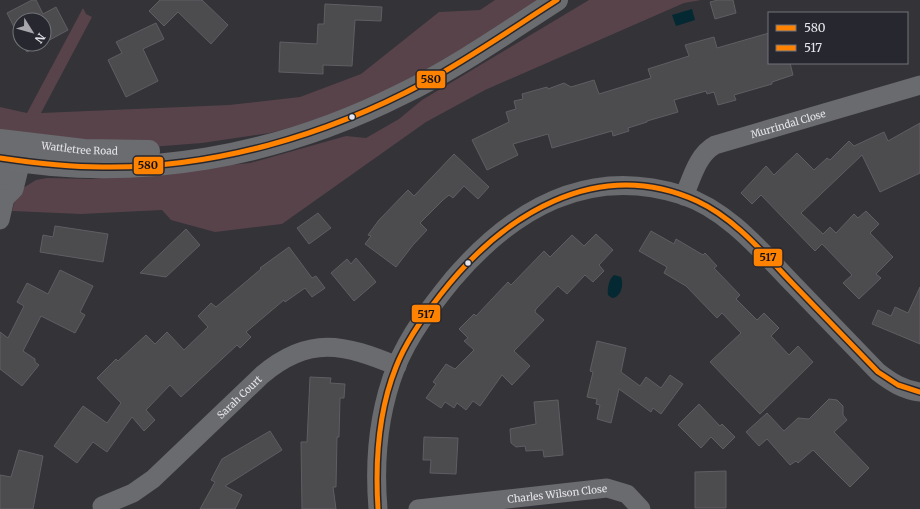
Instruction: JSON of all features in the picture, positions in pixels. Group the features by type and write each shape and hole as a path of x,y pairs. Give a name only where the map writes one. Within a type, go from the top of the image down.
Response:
{"main road":[{"name":"Wattletree Road","path":"10,150 102,168 177,163 261,148 372,109 410,90 557,0"}],"street":[{"name":"Murrindal Close","path":"684,196 703,155 708,148 716,144 920,85"},
{"path":"0,220 2,189 14,189 10,150"},
{"path":"378,509 375,468 379,430 389,388 397,366 427,312 457,275 504,229 533,209 570,193 610,186 633,186 655,189 684,196 719,215 747,238 878,372 890,382 903,388 920,392"},
{"name":"Sarah Court","path":"102,506 133,493 153,479 262,375 273,366 293,355 316,348 342,348 370,355 397,366"},
{"name":"Charles Wilson Close","path":"418,509 597,488 620,482 627,494 641,509"}],"shaded area":[{"path":"495,0 539,0 461,50 388,91 317,120 270,133 202,143 150,147 0,136 0,107 27,113 83,8 86,14 92,17 41,113 229,105 300,97 361,74 439,12 480,10"},
{"path":"589,0 701,0 684,3 485,90 426,122 282,224 215,232 171,220 162,210 81,214 12,211 15,200 23,188 36,180 47,178 91,179 250,163 346,136 366,138 399,119 422,100"}],"water":[{"path":"692,9 695,20 676,26 672,15"},
{"path":"614,275 621,277 622,287 620,293 612,298 608,295 608,289 610,281"}],"building":[{"path":"32,0 36,0 42,12 12,12 12,23 7,13"},
{"path":"160,0 202,0 228,25 211,44 178,12 164,26 149,11"},
{"path":"718,0 733,0 736,13 715,19 710,2"},
{"path":"325,4 382,7 381,21 355,20 352,66 323,65 323,74 279,72 280,42 317,44 318,24 324,24"},
{"path":"56,7 68,30 52,39 52,12 47,12"},
{"path":"156,23 164,39 143,49 158,81 126,97 108,60 122,53 116,42"},
{"path":"768,33 768,64 790,64 793,75 772,82 772,84 734,95 736,100 718,105 714,92 707,94 706,91 674,100 678,112 628,128 629,131 613,136 612,131 552,148 548,134 513,144 518,155 487,170 472,140 509,122 506,112 516,109 514,101 523,99 522,94 547,87 548,89 564,83 571,87 594,80 599,94 651,78 648,69 689,56 685,45 714,37 717,48"},
{"path":"920,123 920,173 880,192 862,155 801,213 823,234 830,227 836,233 854,214 858,218 866,211 879,224 870,233 893,257 876,274 881,278 859,299 843,283 852,275 822,244 815,251 761,195 752,204 741,193 766,166 774,175 797,153 814,170 827,158 830,160 849,141 854,146 884,132 888,141"},
{"path":"454,154 489,187 478,199 464,186 453,198 449,195 443,200 420,223 427,230 396,267 365,244 371,236 368,235 379,220 408,190 414,196"},
{"path":"318,213 331,228 309,244 297,228"},
{"path":"55,226 108,234 103,262 40,252 43,235 53,237"},
{"path":"186,229 200,245 166,277 140,273"},
{"path":"651,231 674,244 676,239 703,255 705,253 717,266 714,268 740,295 736,299 757,320 764,313 779,328 771,336 789,355 798,346 813,362 760,414 710,362 741,333 722,313 717,318 686,286 664,273 667,267 639,251"},
{"path":"596,234 613,250 599,265 604,271 593,282 585,275 567,294 558,286 536,309 535,312 544,320 514,351 530,366 512,385 502,375 480,406 473,401 466,410 457,403 454,408 445,402 441,408 426,398 436,384 433,382 446,364 455,369 474,350 464,341 468,338 459,329 474,314 476,316 508,282 511,285 544,251 550,257 572,235 584,246"},
{"path":"289,247 312,278 316,276 325,288 312,297 305,288 285,302 284,300 246,332 251,337 240,348 237,345 181,397 170,385 146,410 155,420 144,431 132,417 107,452 93,442 77,463 54,446 83,406 107,423 121,403 97,378 116,359 118,361 146,335 155,344 167,332 184,350 208,327 198,316 211,303 216,307 261,269 260,268"},
{"path":"356,258 376,282 354,301 331,273 347,259 351,264"},
{"path":"60,270 93,286 80,312 85,315 75,333 41,316 23,351 35,359 35,362 39,365 22,386 0,369 0,332 8,338 24,306 17,302 27,283 48,294"},
{"path":"920,287 920,344 872,324 878,310 891,316 895,307 908,313"},
{"path":"597,341 626,348 621,372 640,386 646,377 661,388 670,375 683,384 661,414 653,408 651,412 619,389 611,423 597,419 600,405 596,404 597,399 587,397 593,372 590,371"},
{"path":"310,377 331,378 330,383 345,384 344,398 340,398 339,437 337,437 336,487 333,487 336,509 302,509 301,442 307,442"},
{"path":"829,399 837,400 843,406 843,415 847,420 834,432 869,468 850,487 813,450 798,463 796,461 790,465 767,439 759,446 746,432 767,413 784,431 798,418 809,419"},
{"path":"558,400 563,455 544,457 543,450 526,451 525,446 516,447 511,443 510,429 536,424 534,402"},
{"path":"699,404 720,426 722,424 735,437 723,449 711,437 701,448 678,425"},
{"path":"270,431 282,450 225,486 242,495 235,509 200,509 215,482 211,480 222,459"},
{"path":"424,437 458,438 456,474 430,473 431,460 423,460"},
{"path":"19,450 43,456 33,509 0,509 0,475 11,477"},
{"path":"726,471 726,508 695,508 695,472"}],"transit line":[{"name":"580","path":"0,158 76,166 144,166 186,162 227,155 268,145 309,133 387,102 424,83 475,53 557,0"},
{"name":"517","path":"378,509 377,473 379,437 385,401 400,357 416,329 441,294 465,266 493,240 522,218 554,201 588,190 623,185 660,189 697,201 711,209 725,218 749,238 878,372 898,385 920,392"}]}
